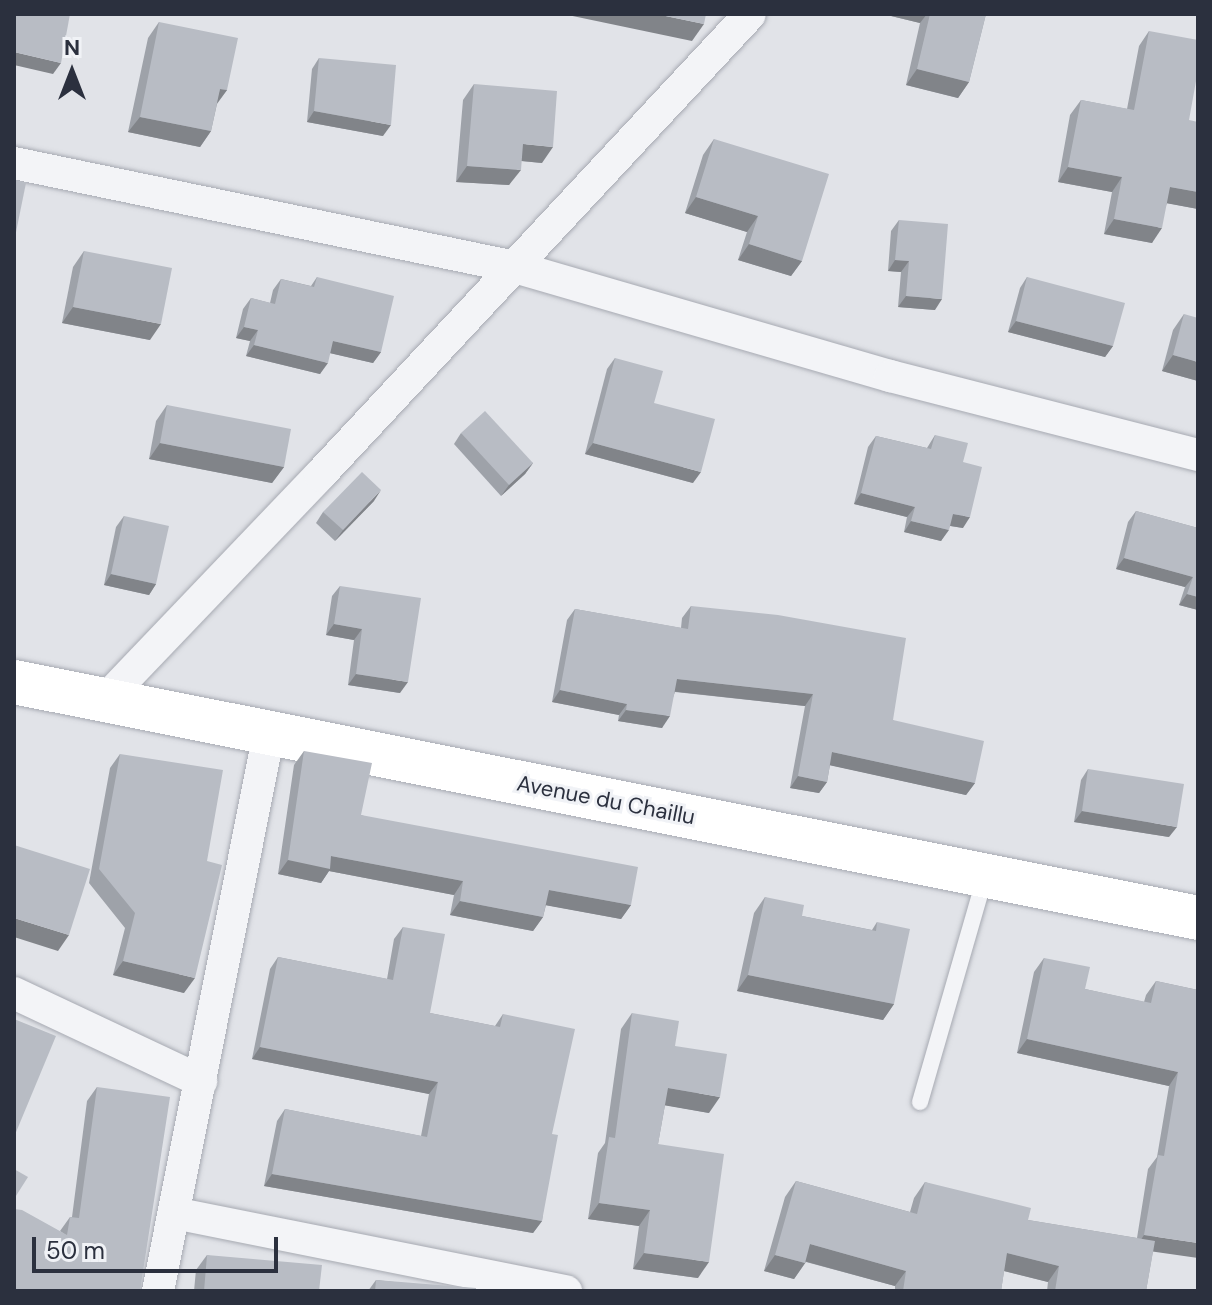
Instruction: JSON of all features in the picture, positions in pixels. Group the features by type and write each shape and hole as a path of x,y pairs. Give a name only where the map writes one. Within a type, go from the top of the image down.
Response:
{"street":[{"path":"104,701 750,14"},
{"path":"14,163 515,267 890,376 1198,455"},
{"name":"Avenue du Chaillu","path":"14,682 1198,918"},
{"path":"158,1291 269,733"},
{"path":"14,993 201,1081"},
{"path":"174,1213 566,1291"}],"lane":[{"path":"920,1102 986,876"}],"building":[{"path":"14,14 70,14 61,63 14,52"},
{"path":"656,14 706,14 704,24"},
{"path":"930,14 986,14 969,82 917,69"},
{"path":"159,22 238,38 227,90 220,89 211,131 140,117"},
{"path":"1149,31 1198,40 1198,70 1189,120 1198,122 1198,192 1170,187 1162,228 1114,219 1122,177 1068,167 1081,100 1134,110"},
{"path":"319,58 396,65 391,125 314,111"},
{"path":"474,84 557,91 553,147 523,144 521,170 467,166"},
{"path":"714,139 829,174 802,261 749,244 758,216 696,197"},
{"path":"14,180 26,183 14,242"},
{"path":"899,220 948,224 942,299 906,296 909,261 895,260"},
{"path":"84,251 172,268 161,324 73,307"},
{"path":"317,277 394,296 381,352 333,341 328,363 254,345 258,330 244,327 251,298 275,304 281,279 314,287"},
{"path":"1027,277 1125,303 1113,346 1016,321"},
{"path":"1184,314 1198,318 1198,362 1173,355"},
{"path":"615,358 663,371 654,403 715,419 701,472 593,443"},
{"path":"167,405 291,429 284,467 160,443"},
{"path":"485,411 533,463 509,485 461,433"},
{"path":"935,435 968,443 963,462 982,467 970,517 953,514 949,530 911,521 915,507 861,493 876,436 931,449"},
{"path":"362,472 381,490 343,530 323,512"},
{"path":"1136,511 1198,528 1198,597 1187,594 1193,577 1124,558"},
{"path":"124,516 169,526 156,584 111,574"},
{"path":"340,586 421,598 408,682 356,674 362,629 334,624"},
{"path":"691,606 778,615 906,638 893,720 984,741 975,783 832,752 827,782 798,776 813,694 677,679 670,716 626,710 627,704 560,690 575,609 688,629"},
{"path":"304,751 372,763 361,815 638,867 631,905 549,890 543,917 460,901 463,881 331,856 330,869 288,860"},
{"path":"120,754 223,770 207,861 222,865 195,978 123,961 135,913 99,869"},
{"path":"1088,769 1184,784 1177,827 1082,811"},
{"path":"14,845 90,869 69,935 14,918"},
{"path":"765,897 804,905 802,916 876,931 877,922 910,929 894,1004 748,975"},
{"path":"403,927 445,934 430,1013 500,1027 503,1014 575,1029 552,1134 558,1135 542,1221 272,1174 285,1109 427,1137 438,1082 260,1047 278,957 393,980"},
{"path":"1044,958 1090,967 1085,989 1151,1003 1156,981 1198,990 1198,1243 1144,1235 1158,1155 1164,1156 1178,1072 1027,1039"},
{"path":"632,1013 679,1021 675,1046 727,1054 720,1097 668,1088 658,1144 724,1154 709,1262 644,1253 650,1210 599,1203 609,1137 615,1138"},
{"path":"14,1019 56,1036 14,1137"},
{"path":"97,1087 170,1097 140,1291 14,1291 14,1209 22,1210 67,1235 70,1217 79,1218"},
{"path":"14,1169 28,1177 14,1199"},
{"path":"796,1181 917,1214 925,1182 1031,1208 1028,1220 1155,1241 1146,1291 1055,1291 1059,1266 1007,1253 1001,1291 903,1291 906,1271 810,1244 805,1263 775,1255"},
{"path":"207,1255 322,1265 319,1291 204,1291"},
{"path":"376,1280 476,1288 476,1291 375,1291"}]}
